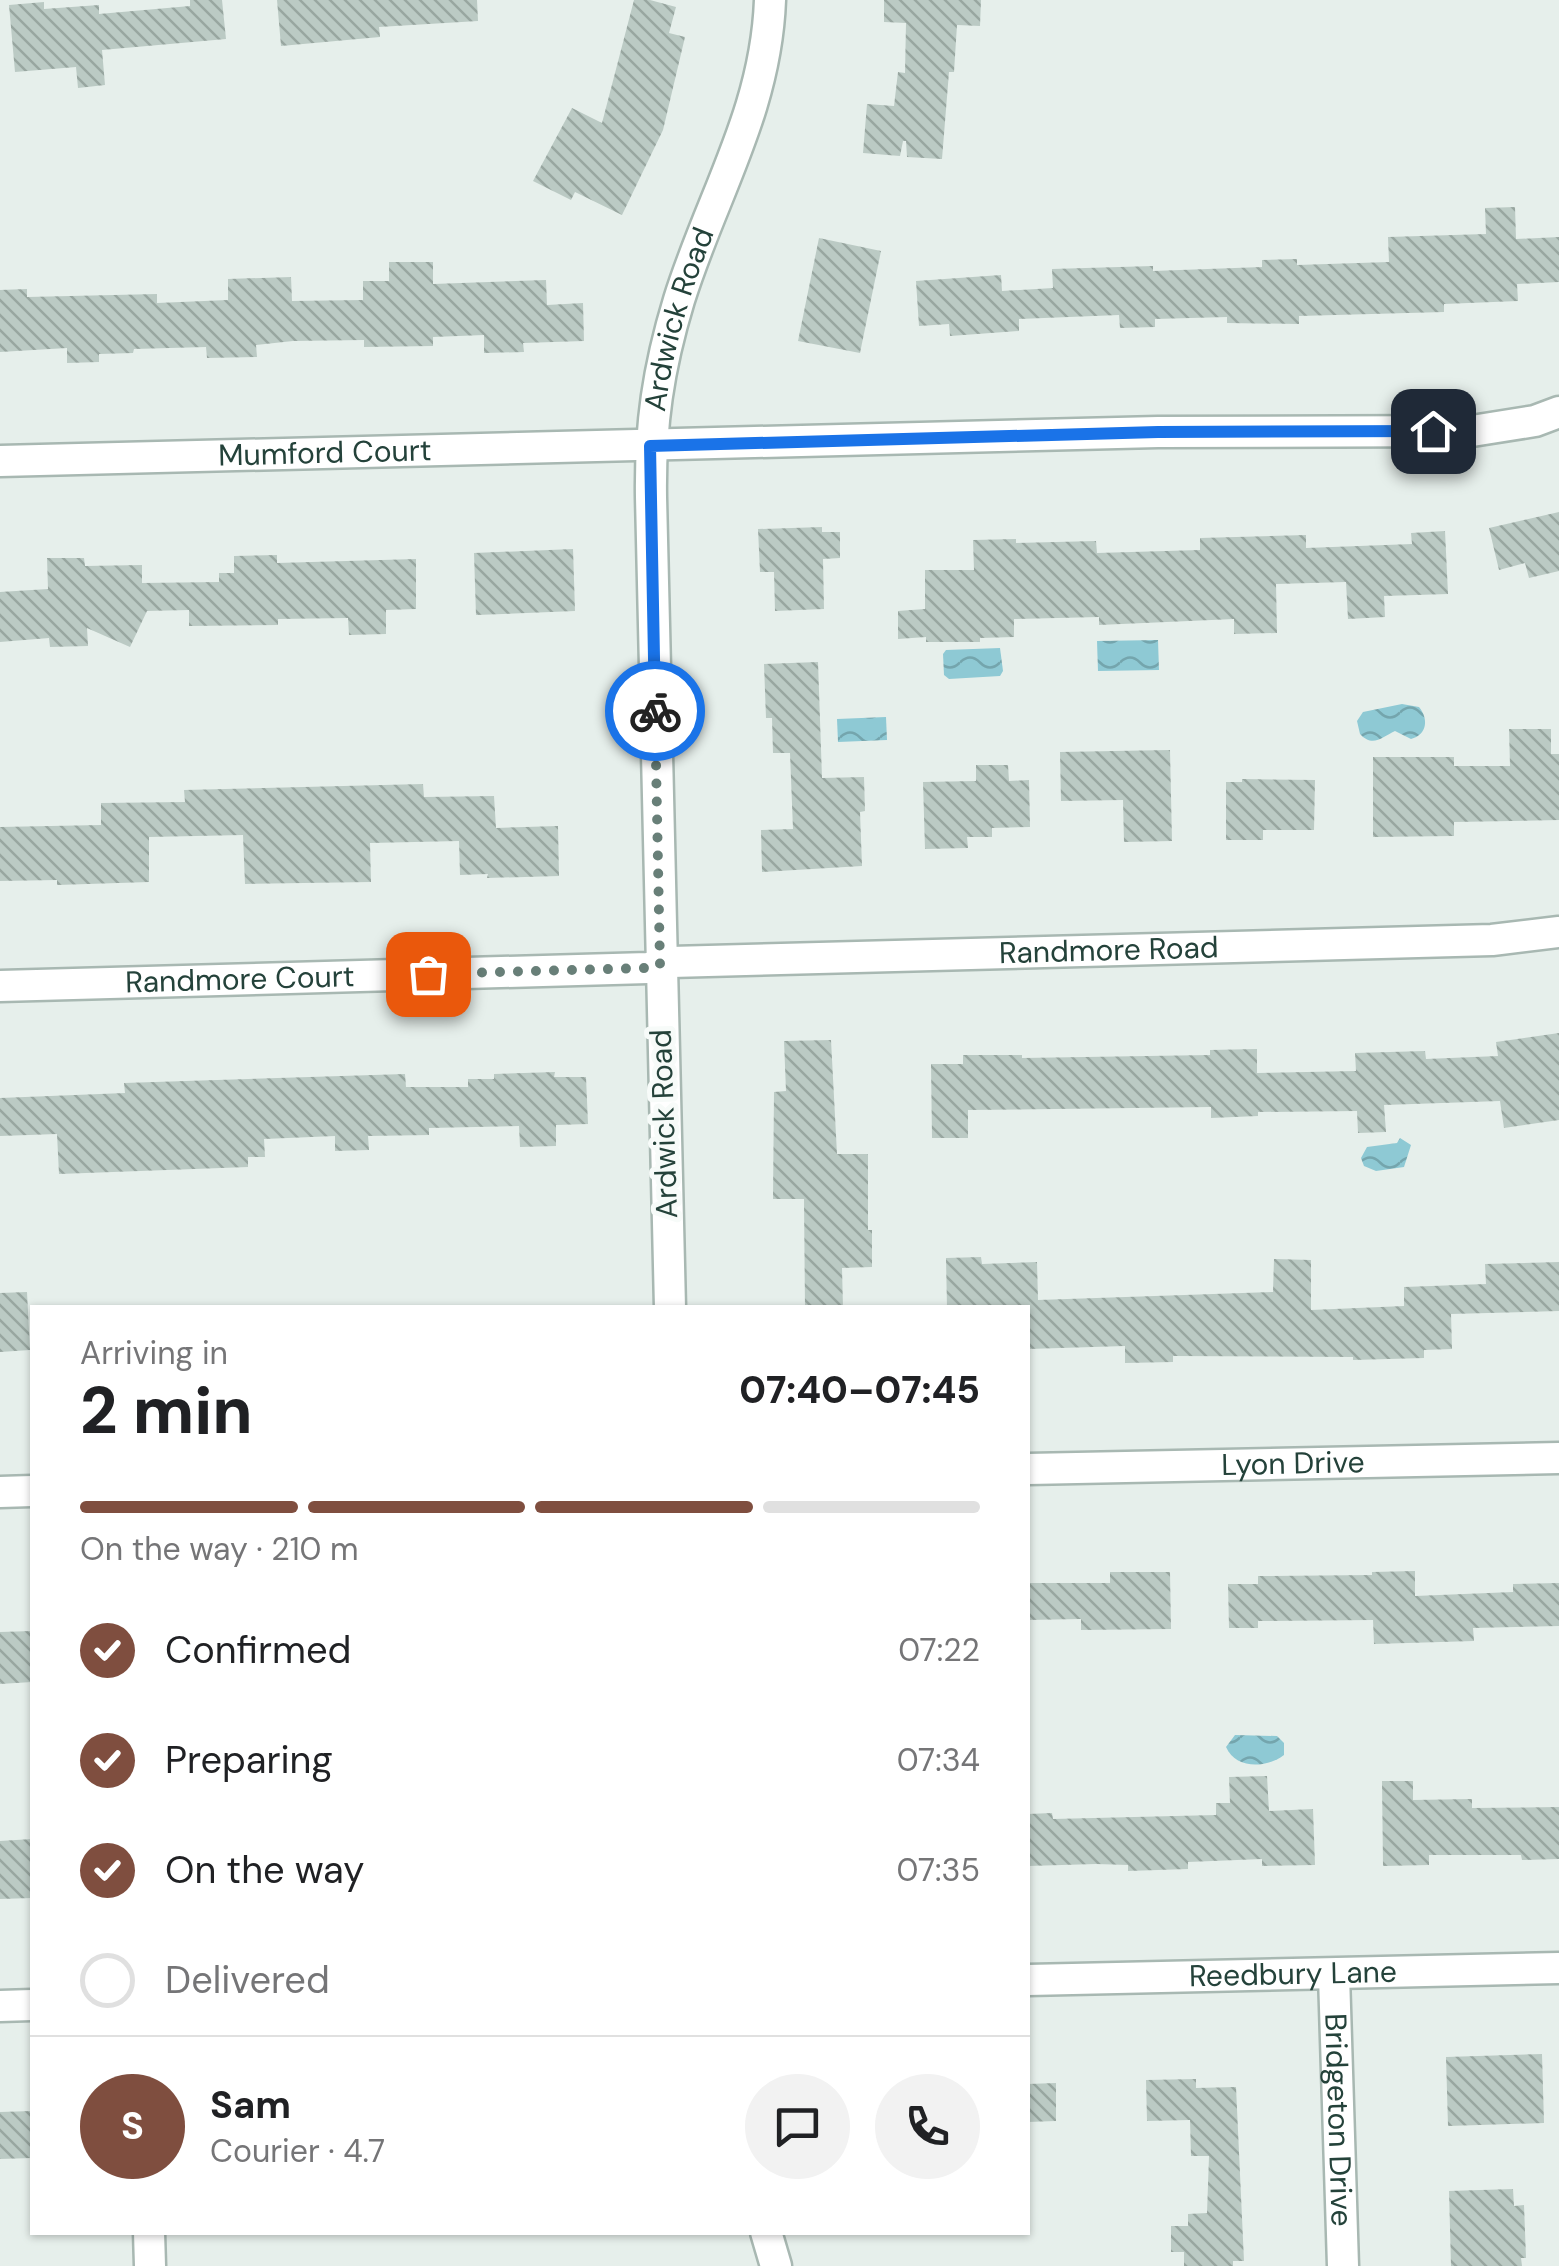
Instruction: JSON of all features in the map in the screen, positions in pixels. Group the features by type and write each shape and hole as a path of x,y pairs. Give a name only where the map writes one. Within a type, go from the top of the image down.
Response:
{"street":[{"name":"Ardwick Road","path":"670,1305 650,446 654,401 680,299 751,116 769,28 770,0"},
{"name":"Mumford Court","path":"0,461 1158,432 1472,431 1535,421 1559,412"},
{"name":"Randmore Road","path":"660,965 1492,940 1559,932"},
{"name":"Randmore Court","path":"0,986 660,965"},
{"name":"Lyon Drive","path":"1030,1469 1559,1458"},
{"path":"0,1492 30,1491"},
{"name":"Reedbury Lane","path":"1030,1980 1559,1968"},
{"name":"Bridgeton Drive","path":"1334,1974 1343,2266"},
{"path":"0,2006 30,2005"},
{"path":"148,2235 150,2266"},
{"path":"767,2235 776,2266"}],"water":[{"path":"1158,640 1159,670 1098,671 1097,641"},
{"path":"1000,648 1000,676 949,679 944,675 946,650"},
{"path":"1402,704 1419,707 1424,716 1425,726 1416,737 1411,739 1395,731 1373,741 1360,734 1357,721 1363,712"},
{"path":"886,717 887,740 838,742 837,719"},
{"path":"1400,1138 1411,1145 1404,1167 1376,1171 1364,1166 1361,1158 1367,1147 1397,1143"},
{"path":"1235,1735 1277,1736 1284,1743 1284,1755 1261,1764 1244,1763 1226,1747"}],"building":[{"path":"190,0 222,0 226,39 102,50 105,85 78,88 76,67 15,72 9,5 44,2 44,9 99,5 99,14 190,6"},
{"path":"277,0 477,0 478,21 379,27 380,37 281,46"},
{"path":"634,0 676,7 669,33 685,37 663,130 622,215 575,192 571,200 533,181 572,108 602,123"},
{"path":"884,0 981,0 980,26 957,25 942,159 907,157 906,141 900,156 863,153 867,104 894,106 898,72 905,73 906,23 884,22"},
{"path":"1515,207 1516,239 1559,237 1559,282 1517,284 1518,301 1444,304 1444,312 1299,316 1299,324 1227,323 1227,317 1155,319 1155,327 1120,328 1119,315 1019,319 1019,331 950,336 949,324 919,326 916,281 1001,275 1002,291 1053,288 1052,269 1262,267 1262,260 1297,259 1297,265 1389,262 1388,237 1486,234 1485,208"},
{"path":"819,238 881,251 860,353 798,341"},
{"path":"389,262 433,262 433,284 546,280 547,305 583,303 584,341 523,343 524,352 484,353 484,335 433,337 433,346 364,347 364,340 293,341 256,345 257,357 207,358 206,347 134,349 133,353 99,354 99,362 67,363 67,348 0,352 0,290 27,289 27,297 157,294 157,303 228,300 228,279 291,277 292,301 363,300 363,281 389,281"},
{"path":"1559,512 1559,571 1529,578 1525,563 1499,570 1489,528"},
{"path":"822,527 822,532 840,532 840,558 823,559 824,609 775,611 774,572 760,572 758,529"},
{"path":"1445,531 1448,594 1384,596 1385,617 1348,619 1346,582 1276,584 1277,633 1234,634 1234,619 1099,625 1099,617 1014,619 1014,637 980,638 980,642 926,642 926,637 898,639 898,611 925,609 925,570 974,570 973,540 1096,541 1097,553 1200,550 1200,538 1306,535 1306,548 1412,544 1411,533"},
{"path":"573,549 575,611 476,615 474,553"},
{"path":"277,555 277,563 416,559 416,609 386,610 386,634 349,635 348,618 278,619 278,625 189,626 189,610 147,611 130,647 87,628 88,646 50,647 49,638 0,642 0,592 48,589 47,558 84,558 85,566 142,565 142,583 219,582 219,573 234,573 234,556"},
{"path":"818,662 822,778 864,777 865,811 860,812 862,866 762,872 761,830 793,829 790,753 773,753 772,718 766,718 764,664"},
{"path":"1509,729 1551,729 1551,754 1559,754 1559,820 1454,822 1454,836 1373,837 1373,757 1454,757 1454,766 1510,766"},
{"path":"1170,750 1172,841 1124,842 1123,800 1061,801 1060,752"},
{"path":"976,765 1008,765 1009,781 1029,780 1030,827 992,828 992,837 967,837 968,848 925,849 923,782 976,781"},
{"path":"1315,780 1314,830 1263,830 1263,840 1226,840 1226,782"},
{"path":"423,784 424,797 494,796 496,828 558,826 559,876 460,875 459,841 370,843 371,882 245,884 243,835 149,837 149,882 57,885 57,880 0,881 0,827 101,825 101,803 185,802 184,790"},
{"path":"1559,1033 1559,1120 1504,1128 1500,1101 1384,1105 1386,1132 1358,1133 1357,1111 1258,1112 1258,1116 1211,1118 1211,1107 968,1110 968,1138 932,1138 931,1064 963,1064 963,1055 1210,1055 1210,1050 1257,1049 1257,1073 1356,1071 1355,1053 1425,1051 1426,1059 1498,1056 1496,1042"},
{"path":"831,1040 837,1154 868,1154 872,1267 842,1268 843,1305 805,1305 804,1199 773,1199 774,1092 786,1091 784,1041"},
{"path":"555,1072 554,1077 586,1077 588,1124 556,1125 556,1146 520,1147 519,1126 429,1128 429,1135 368,1136 369,1150 335,1151 335,1136 264,1139 265,1157 248,1157 248,1167 59,1174 57,1134 0,1136 0,1098 125,1093 124,1083 405,1074 406,1087 468,1087 468,1079 494,1079 494,1074"},
{"path":"981,1257 982,1264 1037,1262 1038,1300 1273,1292 1274,1259 1311,1260 1311,1310 1404,1306 1404,1287 1486,1284 1485,1264 1559,1262 1559,1311 1451,1314 1452,1349 1424,1350 1424,1358 1173,1356 1173,1362 1125,1363 1125,1346 1030,1349 1030,1305 947,1305 946,1258"},
{"path":"27,1292 30,1350 0,1352 0,1293"},
{"path":"1415,1571 1415,1596 1513,1592 1513,1584 1559,1583 1559,1626 1473,1628 1474,1641 1374,1644 1373,1620 1258,1621 1258,1628 1229,1628 1228,1584 1258,1584 1258,1576"},
{"path":"1110,1572 1170,1572 1171,1629 1081,1630 1081,1619 1030,1620 1030,1583 1110,1583"},
{"path":"30,1631 30,1682 0,1684 0,1632"},
{"path":"1267,1776 1269,1811 1313,1809 1315,1865 1262,1866 1262,1859 1188,1862 1188,1869 1128,1871 1128,1865 1030,1866 1030,1814 1052,1813 1053,1819 1216,1815 1216,1803 1230,1803 1229,1777"},
{"path":"1382,1781 1413,1781 1413,1800 1472,1799 1472,1808 1559,1807 1559,1859 1429,1855 1429,1865 1383,1866"},
{"path":"30,1839 30,1898 0,1899 0,1841"},
{"path":"1542,2054 1544,2123 1448,2126 1446,2057"},
{"path":"1196,2079 1196,2088 1236,2087 1244,2261 1233,2261 1233,2266 1184,2266 1184,2252 1171,2252 1171,2226 1188,2226 1188,2214 1207,2213 1209,2156 1191,2156 1190,2120 1147,2121 1146,2080"},
{"path":"1056,2083 1056,2121 1030,2122 1030,2084"},
{"path":"30,2111 30,2158 0,2159 0,2112"},
{"path":"1513,2189 1514,2206 1524,2205 1526,2258 1521,2258 1522,2266 1451,2266 1449,2191"}],"way so far":[{"path":"428,974 660,965 655,711"}],"route":[{"path":"655,711 650,446 1158,432 1433,431"}]}
